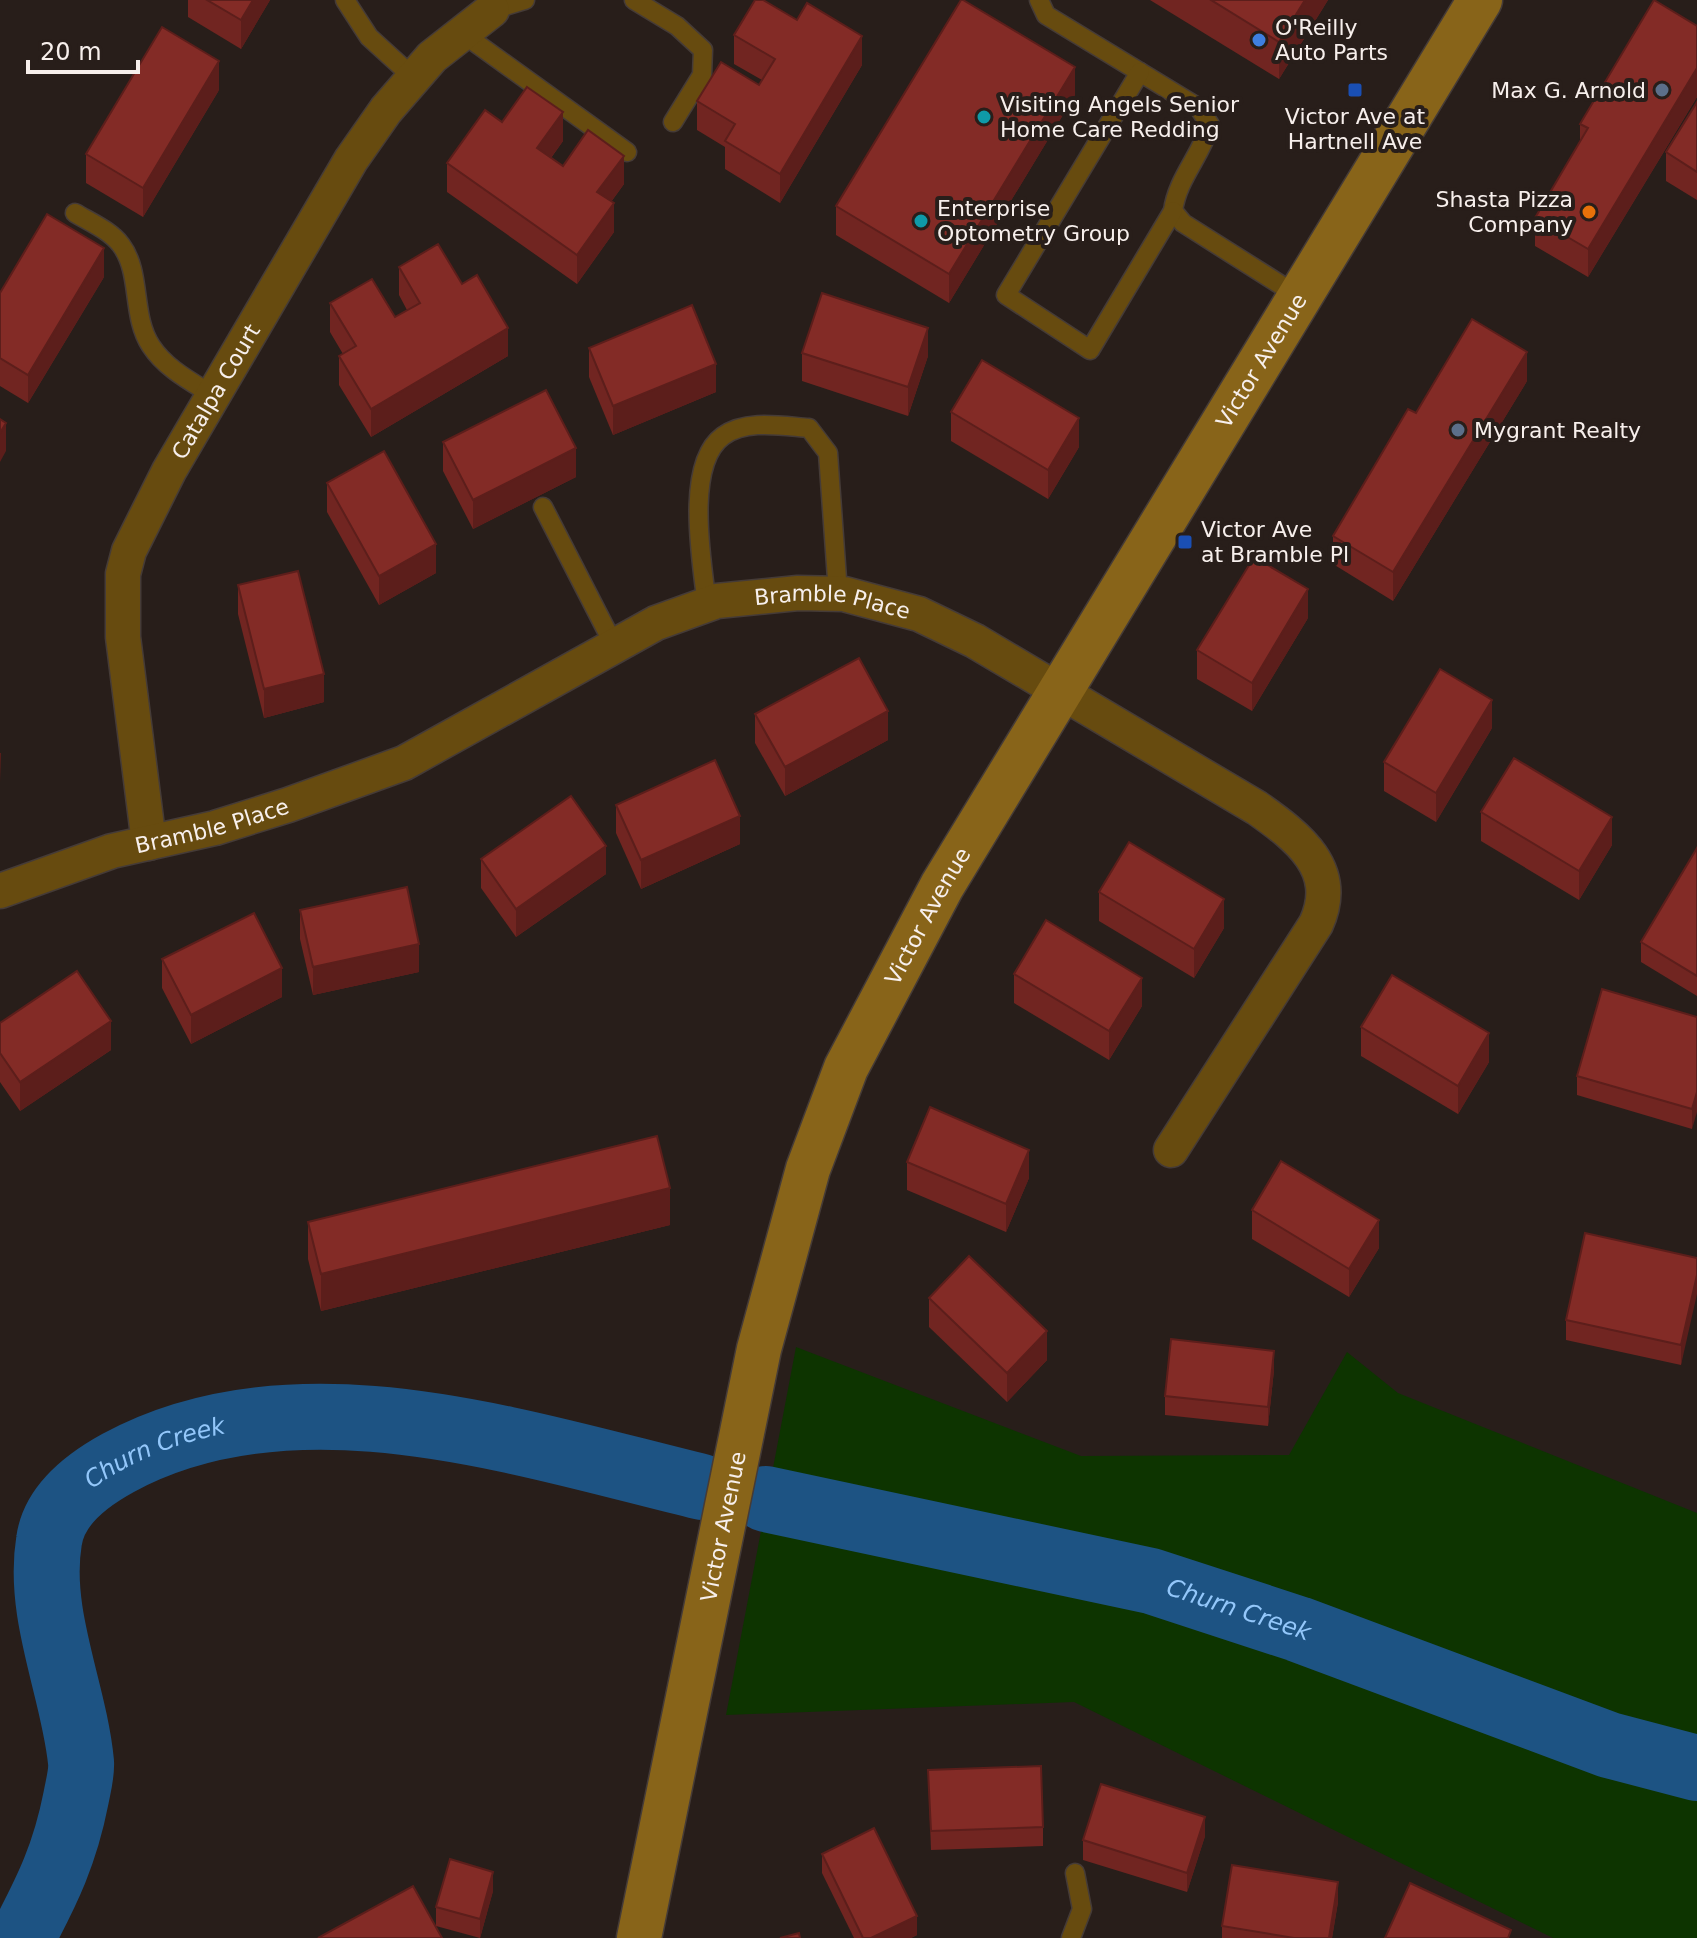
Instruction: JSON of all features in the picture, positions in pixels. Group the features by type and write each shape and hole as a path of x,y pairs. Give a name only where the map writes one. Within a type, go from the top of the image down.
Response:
{"main road":[{"name":"Victor Avenue","path":"639,1938 747,1405 773,1293 808,1169 846,1068 942,886 1480,0"}],"street":[{"name":"Catalpa Court","path":"149,843 123,637 123,574 140,525 351,160 386,110 432,57 492,10"},
{"name":"Bramble Place","path":"0,891 112,851 288,805 404,763 656,623 707,605 798,593 838,593 919,614 975,641 1285,828 1311,855 1326,893 1316,924 1171,1150"}],"lane":[{"path":"345,0 369,37 414,78"},
{"path":"492,10 525,0"},
{"path":"634,0 677,26 703,50 702,75 673,122"},
{"path":"1039,0 1046,15 1140,72 1199,108 1210,125 1205,144 1175,192 1173,211 1090,350 1006,295 1140,72"},
{"path":"462,33 627,152"},
{"path":"1173,211 1183,223 1300,297"},
{"path":"75,213 121,245 129,262 138,317 150,345 168,366 214,396"},
{"path":"707,605 698,537 703,463 722,436 755,425 809,428 828,453 838,593"},
{"path":"543,507 615,647"},
{"path":"1071,1938 1082,1909 1075,1873"}],"green space":[{"path":"796,1347 1081,1456 1289,1455 1347,1352 1398,1393 1697,1513 1697,1938 1553,1938 1074,1702 726,1715"}],"building":[{"path":"207,0 253,0 241,20"},
{"path":"755,0 763,0 797,20 807,3 862,36 780,174 725,141 735,124 697,101 721,62 759,85 775,59 734,35"},
{"path":"961,0 1075,67 949,274 836,206"},
{"path":"1211,0 1305,0 1279,42"},
{"path":"1654,0 1697,26 1697,68 1588,249 1535,218 1588,128 1580,124"},
{"path":"162,27 219,61 143,188 86,154"},
{"path":"527,87 563,112 537,148 563,166 588,130 624,156 597,192 614,203 577,255 447,163 485,110 502,122"},
{"path":"1697,102 1697,172 1666,152"},
{"path":"47,214 104,248 28,375 0,358 0,293"},
{"path":"438,244 462,284 477,275 508,328 371,409 339,356 356,346 330,303 372,279 395,317 420,303 399,267"},
{"path":"822,293 928,328 908,387 802,353"},
{"path":"692,305 716,364 613,406 589,348"},
{"path":"1472,319 1527,352 1393,572 1333,536 1408,409 1416,413"},
{"path":"982,360 1079,418 1048,470 951,412"},
{"path":"546,390 576,448 473,500 443,442"},
{"path":"0,419 6,423 0,433"},
{"path":"384,451 436,544 379,576 327,483"},
{"path":"1254,557 1308,589 1252,683 1197,650"},
{"path":"298,571 324,674 264,689 238,585"},
{"path":"859,658 888,711 785,767 755,714"},
{"path":"1440,669 1492,700 1436,793 1384,762"},
{"path":"1514,758 1612,817 1579,871 1481,812"},
{"path":"715,760 740,816 641,860 616,805"},
{"path":"571,796 606,846 516,909 481,859"},
{"path":"1129,842 1224,899 1194,949 1099,892"},
{"path":"1697,848 1697,976 1641,942"},
{"path":"407,887 419,944 313,967 300,910"},
{"path":"254,913 282,968 191,1015 162,959"},
{"path":"1046,920 1142,978 1109,1031 1014,974"},
{"path":"77,971 111,1021 20,1082 0,1053 0,1023"},
{"path":"1392,975 1489,1033 1458,1086 1361,1027"},
{"path":"1602,989 1697,1017 1697,1092 1692,1109 1577,1076"},
{"path":"930,1107 1029,1150 1006,1204 907,1162"},
{"path":"657,1136 670,1188 321,1274 308,1222"},
{"path":"1281,1161 1379,1220 1349,1269 1252,1210"},
{"path":"1585,1233 1697,1258 1697,1275 1681,1345 1566,1320"},
{"path":"969,1256 1047,1331 1007,1373 929,1298"},
{"path":"1171,1339 1274,1351 1268,1407 1165,1396"},
{"path":"1041,1766 1043,1827 931,1831 928,1770"},
{"path":"1101,1784 1205,1817 1187,1873 1083,1840"},
{"path":"874,1828 917,1916 871,1938 863,1938 822,1854"},
{"path":"450,1859 493,1872 480,1919 436,1907"},
{"path":"1232,1865 1338,1882 1329,1938 1294,1938 1222,1926"},
{"path":"1410,1883 1511,1930 1508,1938 1385,1938"},
{"path":"413,1886 442,1938 318,1938"},
{"path":"799,1933 800,1938 780,1938"}],"waterway":[{"name":"Churn Creek","path":"22,1938 61,1854 81,1771 77,1735 48,1597 49,1541 52,1528 65,1505 95,1477 118,1463 186,1435 258,1420 332,1417 408,1422 484,1435 702,1487"},
{"name":"Churn Creek","path":"766,1499 1151,1581 1298,1629 1609,1745 1697,1768"}],"place":[{"name":"O'Reilly Auto Parts","path":"1259,40"},
{"name":"Victor Ave at Hartnell Ave","path":"1355,90"},
{"name":"Max G. Arnold","path":"1662,90"},
{"name":"Visiting Angels Senior Home Care Redding","path":"984,117"},
{"name":"Shasta Pizza Company","path":"1589,212"},
{"name":"Enterprise Optometry Group","path":"921,221"},
{"name":"Mygrant Realty","path":"1458,430"},
{"name":"Victor Ave at Bramble Pl","path":"1185,542"}]}
